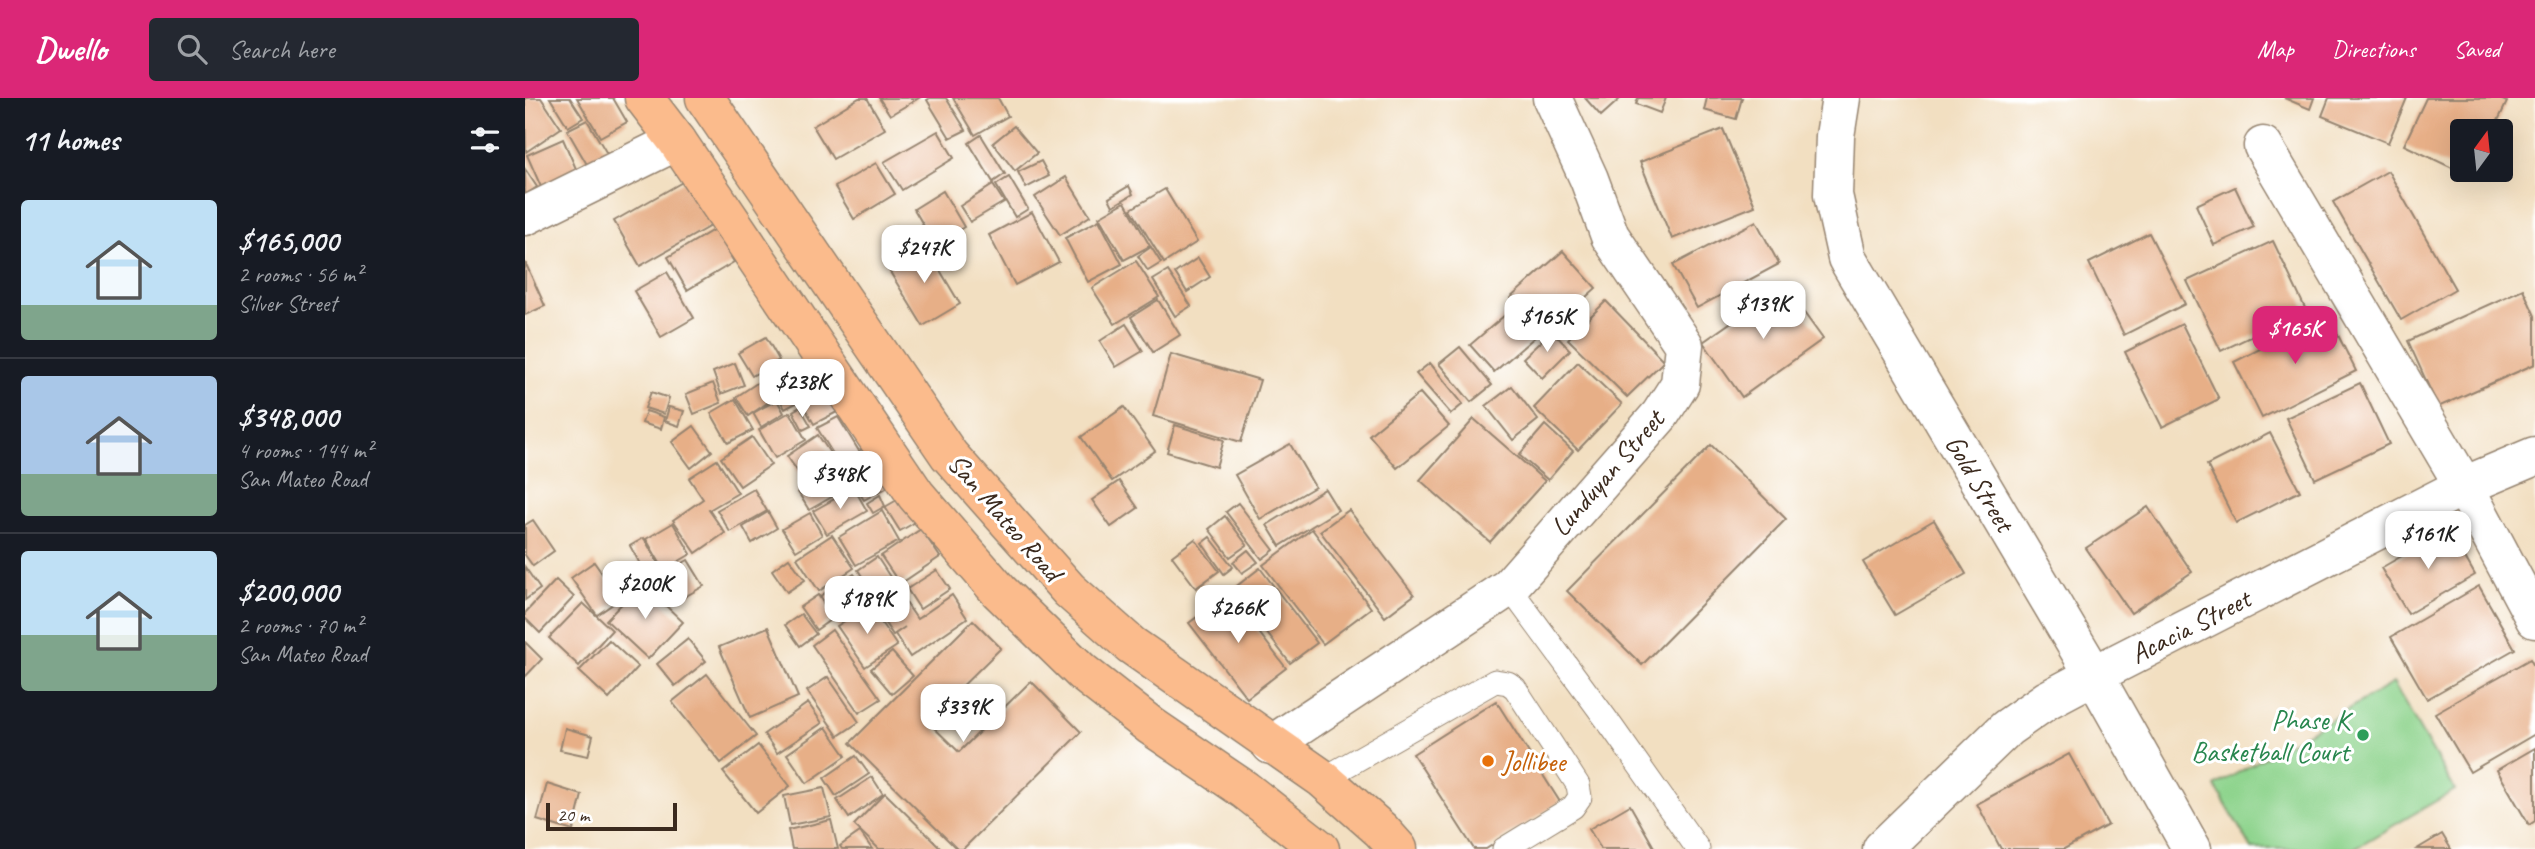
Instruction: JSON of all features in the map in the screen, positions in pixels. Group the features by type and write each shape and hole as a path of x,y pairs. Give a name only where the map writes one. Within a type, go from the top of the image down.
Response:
{"main road":[{"name":"San Mateo Road","path":"643,98 677,141 916,495 999,591 1082,672 1151,726 1245,790 1320,849"},
{"name":"San Mateo Road","path":"705,98 949,455 1069,590 1131,645 1323,779 1381,830 1398,849"}],"street":[{"name":"Lunduyan Street","path":"1271,745 1509,587 1660,415 1680,384 1684,345 1610,236 1589,179 1552,98"},
{"name":"Gold Street","path":"1841,98 1835,136 1833,195 1847,258 2094,675 2192,849"},
{"path":"525,216 677,141"},
{"path":"2263,146 2465,486 2535,620"},
{"name":"Acacia Street","path":"1882,849 2007,728 2047,700 2465,486 2535,456"}],"lane":[{"path":"1509,587 1698,849"},
{"path":"1323,779 1495,681 1508,683 1515,688 1578,785 1580,797 1573,807 1504,849"}],"green space":[{"name":"Phase K Basketball Court","path":"2393,683 2455,790 2353,849 2252,849 2215,786"}],"building":[{"path":"525,98 541,98 561,128 526,152"},
{"path":"550,98 570,98 583,118 568,127"},
{"path":"577,98 613,98 627,122 600,137"},
{"path":"859,98 867,98 885,129 833,159 813,126"},
{"path":"879,98 919,98 890,115"},
{"path":"946,98 966,130 950,138 927,100"},
{"path":"953,98 998,98 1008,116 975,135"},
{"path":"1585,98 1621,98 1601,116"},
{"path":"1638,98 1666,98 1660,113 1636,104"},
{"path":"1707,98 1742,98 1736,119 1704,110"},
{"path":"2284,98 2314,98 2310,109"},
{"path":"2329,98 2407,98 2388,143 2322,116"},
{"path":"2426,98 2498,98 2507,102 2499,119 2450,119 2450,167 2404,145"},
{"path":"587,120 609,157 589,168 567,130"},
{"path":"1014,126 1037,153 1015,171 993,143"},
{"path":"1723,129 1755,206 1672,239 1640,162"},
{"path":"938,131 954,158 902,190 884,162"},
{"path":"981,135 1005,174 993,182 969,143"},
{"path":"563,139 577,171 541,187 527,155"},
{"path":"1041,161 1049,176 1026,188 1018,172"},
{"path":"876,163 895,194 854,219 835,187"},
{"path":"525,169 537,187 525,195"},
{"path":"2388,171 2455,289 2401,320 2333,202"},
{"path":"1009,177 1028,209 1015,217 996,185"},
{"path":"1066,177 1090,216 1060,235 1035,197"},
{"path":"686,180 712,225 640,266 614,221"},
{"path":"993,185 1004,202 970,222 960,206"},
{"path":"1129,186 1133,194 1113,206 1109,198"},
{"path":"2235,187 2254,227 2214,245 2196,205"},
{"path":"1165,189 1197,242 1164,263 1131,209"},
{"path":"943,191 964,227 935,245 914,209"},
{"path":"1125,202 1150,246 1124,260 1099,217"},
{"path":"1032,212 1059,262 1015,285 989,235"},
{"path":"1099,220 1122,264 1088,282 1065,238"},
{"path":"1756,221 1779,264 1697,308 1673,265"},
{"path":"715,229 734,262 687,290 668,257"},
{"path":"2149,233 2185,304 2124,335 2089,263"},
{"path":"2273,241 2306,310 2221,351 2187,281"},
{"path":"925,245 960,304 923,326 887,267"},
{"path":"1151,247 1161,263 1148,271 1138,256"},
{"path":"1563,251 1596,288 1544,335 1510,298"},
{"path":"1198,258 1210,277 1187,292 1175,273"},
{"path":"1136,261 1159,297 1115,324 1092,288"},
{"path":"525,262 545,306 525,315"},
{"path":"1168,271 1191,306 1175,316 1153,280"},
{"path":"667,272 694,318 661,337 634,291"},
{"path":"1784,285 1823,339 1742,397 1703,342"},
{"path":"2523,289 2535,316 2535,364 2438,407 2408,341"},
{"path":"1158,300 1180,335 1153,352 1131,317"},
{"path":"1606,301 1664,361 1627,397 1568,339"},
{"path":"1512,309 1536,336 1494,372 1470,345"},
{"path":"2328,315 2356,371 2262,418 2234,362"},
{"path":"1126,324 1143,351 1116,367 1100,341"},
{"path":"2182,324 2219,399 2162,427 2125,352"},
{"path":"1552,331 1570,350 1542,378 1523,358"},
{"path":"766,337 779,360 752,376 738,353"},
{"path":"1460,347 1492,385 1471,402 1439,364"},
{"path":"1171,354 1260,380 1241,442 1153,416"},
{"path":"1578,362 1622,404 1578,450 1534,408"},
{"path":"735,363 744,385 721,394 713,372"},
{"path":"1430,363 1463,404 1451,414 1416,374"},
{"path":"783,367 795,387 777,397 764,377"},
{"path":"760,381 773,399 748,416 736,397"},
{"path":"820,382 837,412 814,424 797,394"},
{"path":"713,383 721,403 694,414 686,394"},
{"path":"2360,383 2389,444 2315,479 2286,418"},
{"path":"1512,386 1538,420 1513,440 1486,406"},
{"path":"792,391 798,402 785,409 779,398"},
{"path":"651,392 669,398 664,414 645,408"},
{"path":"1420,393 1449,426 1397,468 1369,435"},
{"path":"735,399 753,430 728,443 711,413"},
{"path":"777,400 784,413 761,427 753,413"},
{"path":"669,407 684,411 679,426 665,421"},
{"path":"800,407 811,426 803,430 793,411"},
{"path":"1124,407 1155,451 1112,481 1081,437"},
{"path":"646,411 664,417 661,429 642,423"},
{"path":"790,412 806,440 775,458 759,430"},
{"path":"838,417 859,451 865,447 873,461 848,475 817,428"},
{"path":"1474,419 1545,481 1490,542 1420,480"},
{"path":"1175,425 1224,440 1216,467 1167,452"},
{"path":"1545,425 1573,451 1548,480 1519,455"},
{"path":"694,426 712,451 691,468 672,442"},
{"path":"2270,433 2300,491 2236,523 2207,465"},
{"path":"818,435 838,465 807,485 787,456"},
{"path":"752,437 771,465 740,486 721,458"},
{"path":"1290,444 1315,487 1260,519 1235,475"},
{"path":"1711,445 1786,519 1642,665 1567,591"},
{"path":"717,460 738,493 709,510 725,533 696,553 673,520 703,499 689,478"},
{"path":"877,462 890,486 879,492 877,489 878,492 864,500 850,478"},
{"path":"840,468 851,486 809,510 798,492"},
{"path":"1119,481 1138,508 1111,527 1092,500"},
{"path":"854,488 867,511 827,534 813,511"},
{"path":"754,489 767,511 730,532 717,510"},
{"path":"1325,489 1338,510 1280,546 1267,525"},
{"path":"880,495 885,506 873,513 867,503"},
{"path":"904,496 919,520 900,531 885,507"},
{"path":"1238,503 1274,550 1262,559 1226,512"},
{"path":"2148,507 2192,572 2131,613 2086,548"},
{"path":"1349,510 1414,595 1385,617 1320,531"},
{"path":"882,511 899,541 856,565 839,537"},
{"path":"768,512 777,528 752,543 743,527"},
{"path":"810,513 822,535 796,551 782,529"},
{"path":"1225,516 1247,545 1230,557 1209,529"},
{"path":"533,520 554,551 533,566 525,555 525,525"},
{"path":"1934,520 1966,574 1895,615 1863,562"},
{"path":"673,523 691,554 664,570 646,539"},
{"path":"921,529 940,557 900,584 881,556"},
{"path":"1312,529 1371,608 1323,644 1263,565"},
{"path":"2449,529 2475,575 2408,614 2381,568"},
{"path":"832,535 854,568 819,591 797,558"},
{"path":"1210,537 1233,567 1224,574 1202,543"},
{"path":"644,538 658,563 644,571 630,546"},
{"path":"1195,539 1219,571 1196,588 1172,556"},
{"path":"1248,550 1258,562 1242,573 1233,562"},
{"path":"877,557 894,583 875,596 858,570"},
{"path":"789,558 805,580 787,592 772,570"},
{"path":"688,560 704,586 679,600 663,574"},
{"path":"594,562 620,599 597,615 571,578"},
{"path":"525,567 540,589 525,600"},
{"path":"1260,568 1317,643 1290,663 1233,589"},
{"path":"937,570 950,589 920,609 907,589"},
{"path":"854,574 871,598 851,611 834,587"},
{"path":"556,580 574,597 540,633 525,618 525,613"},
{"path":"642,583 683,622 648,659 606,620"},
{"path":"2479,586 2515,649 2427,699 2391,637"},
{"path":"833,588 849,612 836,620 820,596"},
{"path":"896,588 917,619 952,595 967,618 910,657 895,634 905,627 893,635 872,604"},
{"path":"1229,593 1286,668 1247,698 1189,623"},
{"path":"818,595 833,618 816,630 800,607"},
{"path":"583,603 612,630 579,666 549,638"},
{"path":"869,605 897,646 865,667 837,626"},
{"path":"801,614 816,634 800,646 785,625"},
{"path":"973,620 1001,648 927,721 959,752 1031,681 1081,732 963,849 957,849 850,743"},
{"path":"768,627 798,697 750,718 719,647"},
{"path":"832,630 881,699 859,713 812,645"},
{"path":"688,639 706,661 675,686 657,664"},
{"path":"609,640 638,667 609,699 579,671"},
{"path":"525,642 542,659 525,677"},
{"path":"892,652 913,676 892,694 871,669"},
{"path":"2530,659 2535,668 2535,734 2470,772 2435,713"},
{"path":"707,674 756,736 721,763 672,702"},
{"path":"828,677 859,722 838,736 807,691"},
{"path":"1496,701 1560,802 1486,849 1474,849 1413,754"},
{"path":"808,703 822,723 777,753 764,734"},
{"path":"826,727 846,756 807,783 787,754"},
{"path":"565,728 593,736 588,756 560,750"},
{"path":"758,745 790,786 756,813 723,772"},
{"path":"2535,748 2535,821 2529,825 2497,770"},
{"path":"2069,754 2108,825 2064,849 2001,849 1977,804"},
{"path":"856,756 869,774 836,796 824,778"},
{"path":"872,777 883,794 849,818 837,800"},
{"path":"547,784 582,795 573,831 537,820"},
{"path":"824,788 831,817 790,825 784,796"},
{"path":"885,793 942,849 879,849 854,825"},
{"path":"1630,805 1655,849 1601,849 1589,829"},
{"path":"831,820 838,849 792,849 788,830"},
{"path":"860,832 872,849 842,849 840,846"},
{"path":"2442,834 2451,849 2417,849"}],"place":[{"name":"Phase K Basketball Court","path":"2363,735"},
{"name":"Jollibee","path":"1488,761"}]}
